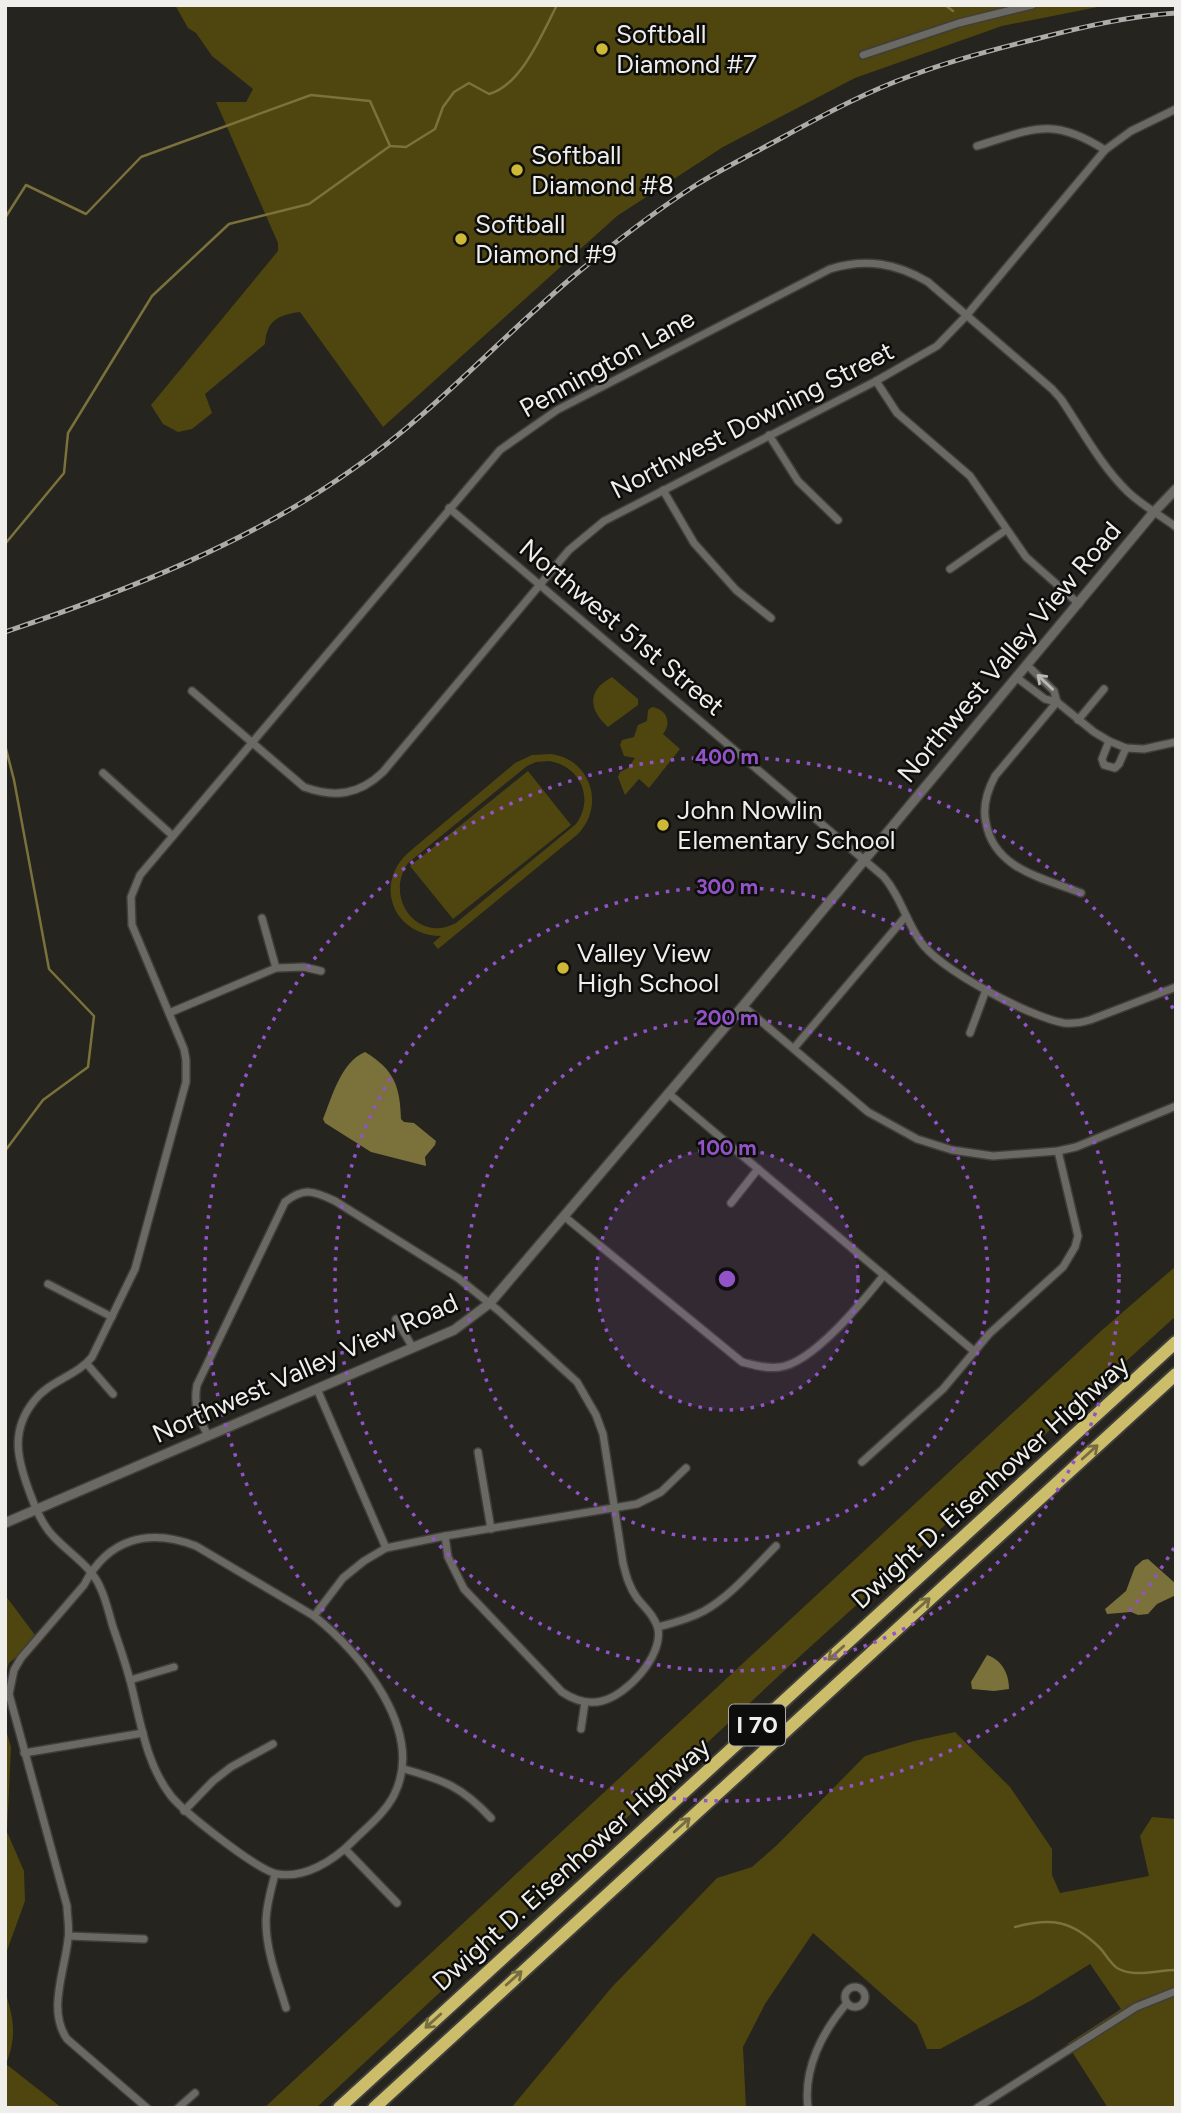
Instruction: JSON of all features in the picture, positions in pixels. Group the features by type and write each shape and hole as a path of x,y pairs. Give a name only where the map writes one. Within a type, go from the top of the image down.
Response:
{"highway":[{"name":"Dwight D. Eisenhower Highway","path":"339,2108 1176,1342"},
{"name":"Dwight D. Eisenhower Highway","path":"373,2108 1176,1374"}],"street":[{"path":"863,55 959,23 1032,5"},
{"name":"Northwest Downing Street","path":"252,743 304,787 340,795 363,788 383,772 540,584 582,538 604,520 876,381 937,346 1105,150 1131,131 1176,109"},
{"path":"977,146 1041,127 1072,131 1105,150"},
{"name":"Pennington Lane","path":"87,1364 132,1277 186,1082 184,1049 132,925 130,906 134,886 140,875 500,450 540,420 830,269 871,262 905,269 928,282 1042,379 1061,399 1118,481 1153,513 1176,527"},
{"path":"876,381 897,413 970,475 1026,556 1079,604"},
{"path":"769,435 798,481 838,520"},
{"name":"Northwest Valley View Road","path":"5,1523 454,1330 490,1303 743,1006 1153,513 1176,489"},
{"path":"663,490 694,543 736,590 771,618"},
{"name":"Northwest 51st Street","path":"449,508 890,883 920,941 951,970 986,990 1050,1019 1079,1023 1176,987"},
{"path":"950,569 1006,530"},
{"path":"1027,665 1054,691 1058,702 1078,720 1109,741 1126,748 1144,749 1176,742"},
{"path":"1016,677 1045,699 1058,702"},
{"path":"1078,720 1104,689"},
{"path":"192,691 252,743"},
{"path":"1058,702 996,776 988,790 984,816 993,845 1006,860 1017,868 1081,892"},
{"path":"1109,741 1102,759 1104,765 1115,768 1126,748"},
{"path":"103,773 173,836"},
{"path":"794,1048 906,916"},
{"path":"262,918 276,968"},
{"path":"169,1013 276,968 304,967 321,971"},
{"path":"970,1033 986,990"},
{"path":"743,1006 868,1112 917,1139 952,1150 993,1156 1058,1151 1076,1147 1176,1106"},
{"path":"668,1093 975,1352"},
{"path":"862,1462 943,1389 989,1334 1063,1266 1075,1247 1078,1236 1076,1219 1058,1151"},
{"path":"731,1203 758,1169"},
{"path":"208,1436 196,1409 194,1398 197,1385 285,1202 293,1195 306,1191 335,1201 458,1279 490,1303 564,1368 587,1396 603,1434 628,1582 658,1628 656,1651 645,1669 614,1696 585,1702 573,1699 562,1692 464,1589 448,1557 445,1536"},
{"path":"565,1217 742,1362 760,1367 780,1367 797,1361 850,1316 884,1275"},
{"path":"48,1284 112,1317"},
{"path":"396,1319 413,1348"},
{"path":"113,1394 87,1364 47,1387 26,1412 21,1426 18,1452 20,1467 36,1509 52,1535 91,1572 100,1587 130,1680 152,1765 171,1796 184,1811 259,1866 275,1874 290,1874 312,1869 345,1849 393,1798 404,1769 403,1748 394,1717 384,1697 358,1658 331,1630 314,1616 196,1546 179,1540 142,1538 120,1545 91,1572 84,1585 21,1658 14,1670 9,1694 63,1890 69,1936 57,2008 59,2026 67,2039 147,2108"},
{"path":"317,1389 386,1549"},
{"path":"478,1452 491,1529"},
{"path":"314,1616 343,1578 364,1561 386,1549 650,1500 686,1468"},
{"path":"658,1628 706,1610 724,1597 776,1546"},
{"path":"130,1680 174,1667"},
{"path":"581,1729 585,1702"},
{"path":"24,1753 143,1733"},
{"path":"184,1811 230,1767 273,1744"},
{"path":"404,1769 449,1783 491,1818"},
{"path":"345,1849 397,1903"},
{"path":"275,1874 267,1903 266,1923 285,2008"},
{"path":"69,1936 144,1939"},
{"path":"977,2108 1136,2007 1176,1991"},
{"path":"808,2108 806,2095 809,2074 818,2047 847,2003"},
{"path":"178,2108 195,2093"}],"shaded area":[{"path":"175,5 1108,5 1002,26 855,78 723,147 617,216 383,427 300,312 275,320 268,329 265,344 205,394 212,413 192,429 178,432 163,424 151,405 278,251 278,243 216,102 246,102 253,89 212,56 196,33 188,28"},
{"path":"612,677 638,699 638,705 608,727 597,714 593,701 598,688"},
{"path":"652,707 666,717 667,725 663,734 680,749 649,788 639,779 625,795 618,777 635,758 624,756 620,745 622,740 634,737 638,725 647,721 648,710"},
{"path":"550,754 564,757 584,773 592,797 586,822 578,834 438,949 433,943 441,936 411,927 400,917 394,906 392,878 398,865 409,852 515,763 532,755","holes":["549,761 560,764 576,776 584,794 582,814 576,824 456,923 442,928 429,927 408,914 400,890 408,863 527,766"]},
{"path":"528,771 571,825 453,919 410,866"},
{"path":"365,1052 383,1066 394,1080 401,1119 414,1123 436,1141 425,1157 426,1166 371,1152 325,1123 323,1119 344,1072"},
{"path":"1176,1266 1176,1316 798,1658 316,2108 264,2108 1101,1331"},
{"path":"1148,1559 1176,1584 1176,1595 1157,1604 1148,1614 1107,1614 1105,1609 1126,1591 1135,1567"},
{"path":"5,1595 38,1639 9,1663 5,1676"},
{"path":"987,1655 997,1660 1004,1668 1009,1689 972,1689 971,1682"},
{"path":"5,1727 11,1747 7,1832 24,1871 25,1901 5,1956"},
{"path":"955,1732 1010,1787 1052,1849 1052,1875 1060,1893 1149,1876 1140,1836 1152,1817 1176,1819 1176,2108 1108,2108 1067,2044 1121,2009 1090,1964 1032,2000 940,2049 927,2049 917,2025 813,1933 765,2004 743,2047 746,2108 511,2108 612,1987 717,1878 752,1867 865,1756"},
{"path":"5,1991 13,2028 12,2045 6,2064 62,2108 5,2108"}],"waterway":[{"path":"5,218 26,185 86,214 141,157 311,95 370,101 390,146 406,147 435,129 443,107 454,92 469,83 489,94 511,81 530,57 557,5"},
{"path":"945,5 953,11"},
{"path":"5,544 64,473 68,433 152,296 229,224 309,204 390,146"},
{"path":"5,745 49,969 94,1016 88,1067 43,1100 5,1151"},
{"path":"1015,1927 1040,1922 1061,1924 1089,1938 1114,1966 1124,1971 1138,1973 1176,1970"}],"railway":[{"path":"5,632 96,600 185,563 272,520 313,496 384,446 443,396 557,290 640,224 707,178 816,119 880,88 959,60 1088,26 1176,13"}],"place":[{"name":"Softball Diamond #7","path":"602,49"},
{"name":"Softball Diamond #8","path":"517,170"},
{"name":"Softball Diamond #9","path":"461,239"},
{"name":"John Nowlin Elementary School","path":"663,825"},
{"name":"Valley View High School","path":"563,968"}]}
